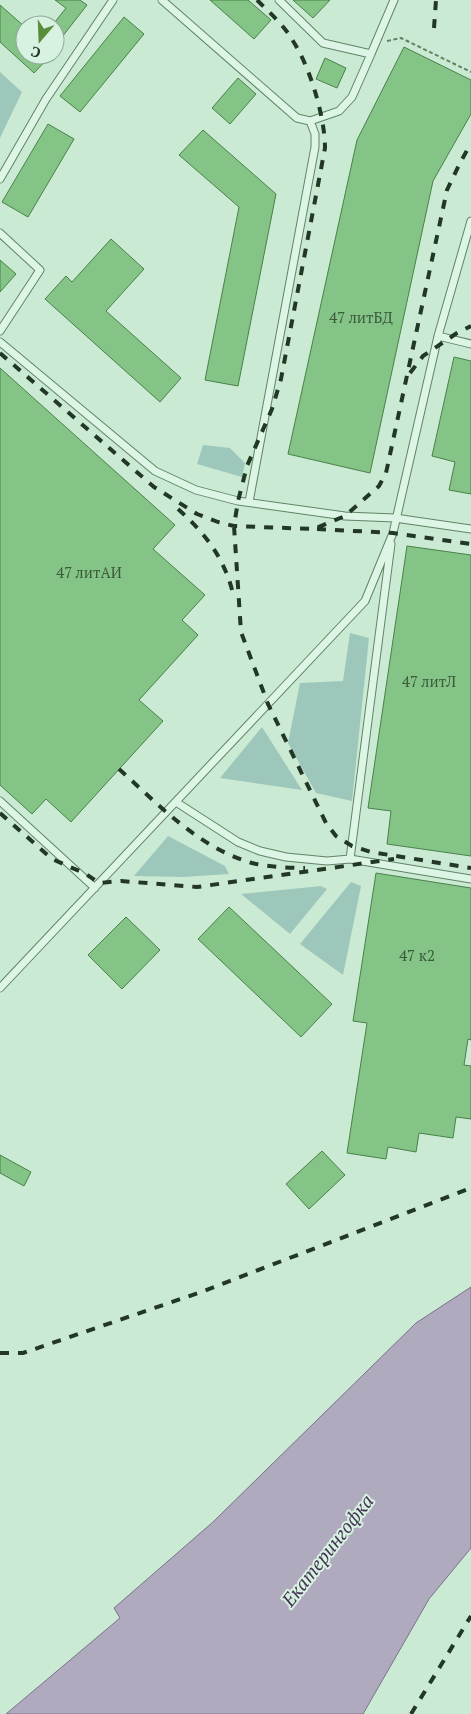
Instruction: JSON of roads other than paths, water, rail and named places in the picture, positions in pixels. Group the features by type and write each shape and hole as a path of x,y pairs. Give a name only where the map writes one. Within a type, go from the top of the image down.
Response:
{"lane":[{"path":"0,179 46,99 113,0"},
{"path":"162,0 297,118 310,121 339,111 352,97 394,0"},
{"path":"279,0 323,43 371,54"},
{"path":"249,502 315,147 315,134 310,121"},
{"path":"350,859 395,518 438,336 471,221"},
{"path":"0,233 40,270 0,331"},
{"path":"438,336 471,344"},
{"path":"0,342 155,471 196,490 249,502 345,516 395,518 471,529"},
{"path":"0,988 365,601 393,533"},
{"path":"0,801 95,888"},
{"path":"176,802 238,842 260,851 286,857 327,861 350,859 471,879"}],"water":[{"name":"Екатерингофка","path":"471,1287 471,1548 429,1599 363,1714 6,1714 120,1618 114,1608 213,1522 416,1323"}],"railway":[{"path":"257,0 289,35 305,64 319,107 325,148 281,379 272,409 247,466 238,501 234,526 241,632 268,704 326,823 336,836 352,846 371,852 471,868"},
{"path":"434,28 436,0"},
{"path":"0,353 154,487 197,514 234,526 314,529 345,516 379,486 386,473 447,190 471,143"},
{"path":"410,373 423,356 471,326"},
{"path":"178,509 214,549 226,572 234,598"},
{"path":"317,529 393,533 471,544"},
{"path":"119,769 165,811 214,847 252,863 278,867 305,868"},
{"path":"0,813 52,859 86,874 99,883 121,881 197,887 394,859"},
{"path":"0,1353 23,1353 204,1291 471,1188"},
{"path":"411,1714 471,1616"}]}
